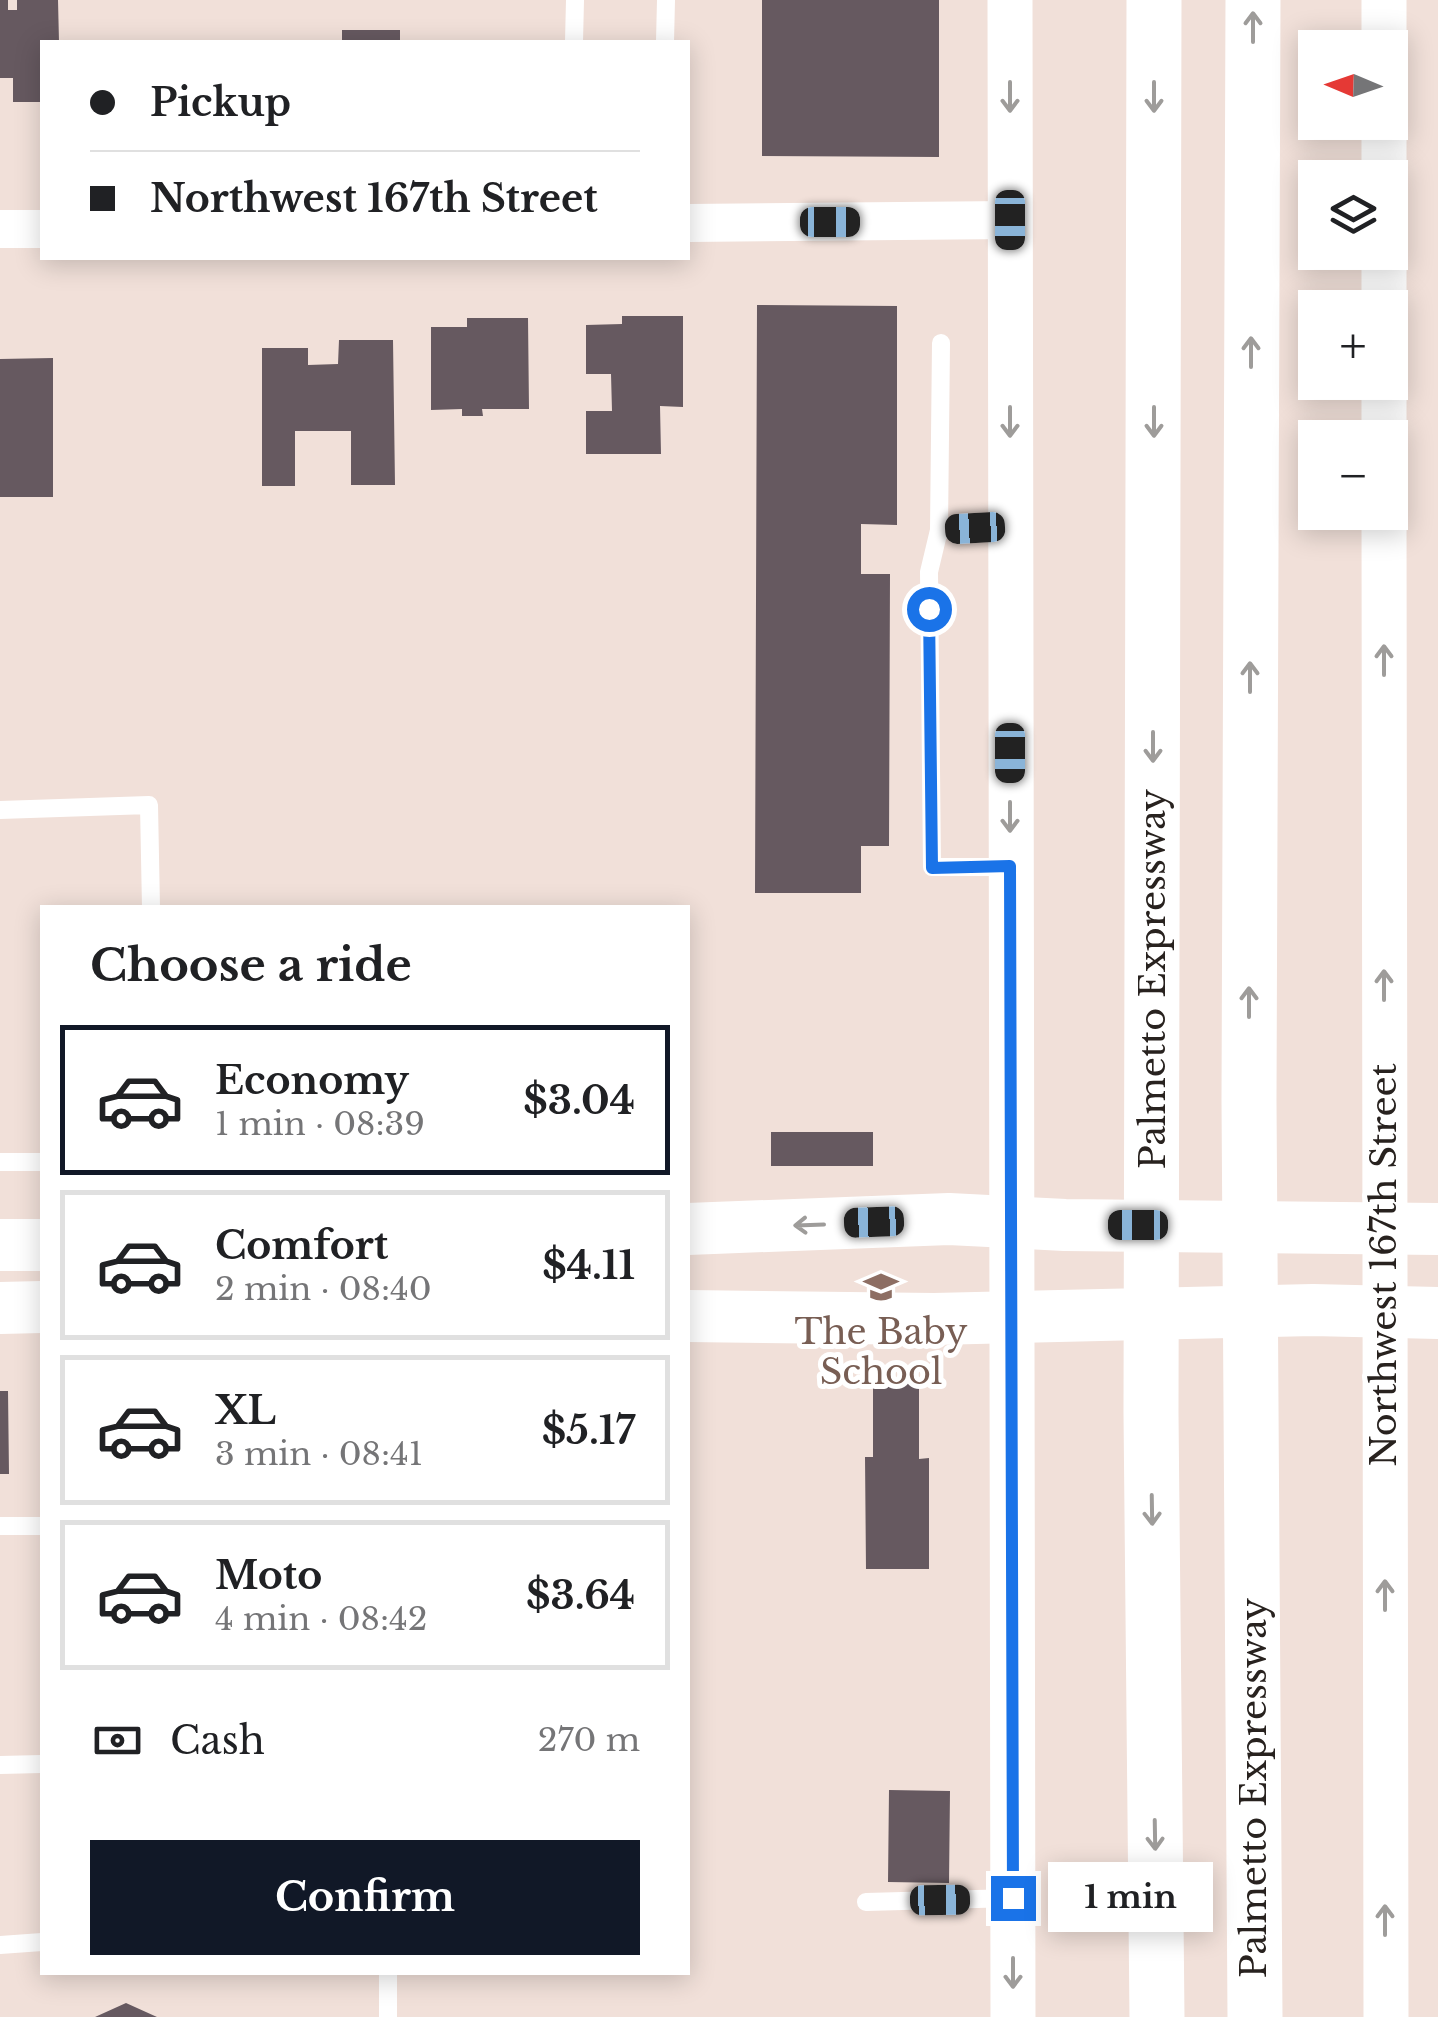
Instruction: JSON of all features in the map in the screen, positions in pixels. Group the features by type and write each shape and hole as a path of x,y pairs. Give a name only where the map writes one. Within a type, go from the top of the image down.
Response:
{"highway":[{"name":"Palmetto Expressway","path":"1154,0 1150,1413 1157,2017"},
{"name":"Palmetto Expressway","path":"1253,0 1249,1100 1255,2017"}],"main road":[{"path":"690,1229 949,1219 1438,1229"},
{"path":"0,1245 40,1245"},
{"path":"0,1308 40,1308"},
{"path":"690,1316 1438,1313"}],"street":[{"path":"1010,0 1013,2017"},
{"path":"1384,0 1384,30"},
{"path":"690,223 1010,220"},
{"path":"0,229 40,229"},
{"name":"Northwest 167th Street","path":"1384,530 1386,2017"}],"lane":[{"path":"574,40 575,0"},
{"path":"664,40 666,0"},
{"path":"941,343 939,530 929,572 932,868 1010,866"},
{"path":"939,530 1011,526"},
{"path":"0,810 150,804 151,905"},
{"path":"0,1162 40,1162"},
{"path":"0,1526 40,1526"},
{"path":"0,1765 40,1764"},
{"path":"866,1902 1013,1898"},
{"path":"0,1945 40,1942"},
{"path":"388,1975 388,2017"}],"building":[{"path":"0,0 8,0 8,10 17,10 17,0 58,0 59,40 40,40 40,102 13,102 13,78 0,78"},
{"path":"762,0 939,0 939,157 762,156"},
{"path":"342,30 400,30 400,40 342,40"},
{"path":"757,305 897,306 897,525 861,524 861,574 890,574 889,846 861,846 861,893 755,893"},
{"path":"622,316 683,316 683,407 660,406 661,454 586,454 586,411 612,411 611,374 586,374 586,325 622,324"},
{"path":"467,318 528,318 529,409 482,409 483,416 462,416 462,409 431,410 431,327 467,327"},
{"path":"339,340 393,340 395,485 351,485 351,431 295,431 295,486 262,486 262,348 308,348 308,365 338,364"},
{"path":"53,358 53,497 0,497 0,359"},
{"path":"771,1132 873,1132 873,1166 771,1166"},
{"path":"873,1382 919,1382 919,1459 929,1458 929,1569 866,1569 865,1457 873,1457"},
{"path":"0,1391 8,1391 9,1474 0,1474"},
{"path":"889,1790 950,1791 949,1883 888,1882"},
{"path":"126,2003 157,2017 95,2017"}],"place":[{"name":"The Baby School","path":"881,1287"}],"route":[{"path":"929,609 932,868 1010,866 1013,1898"}]}
